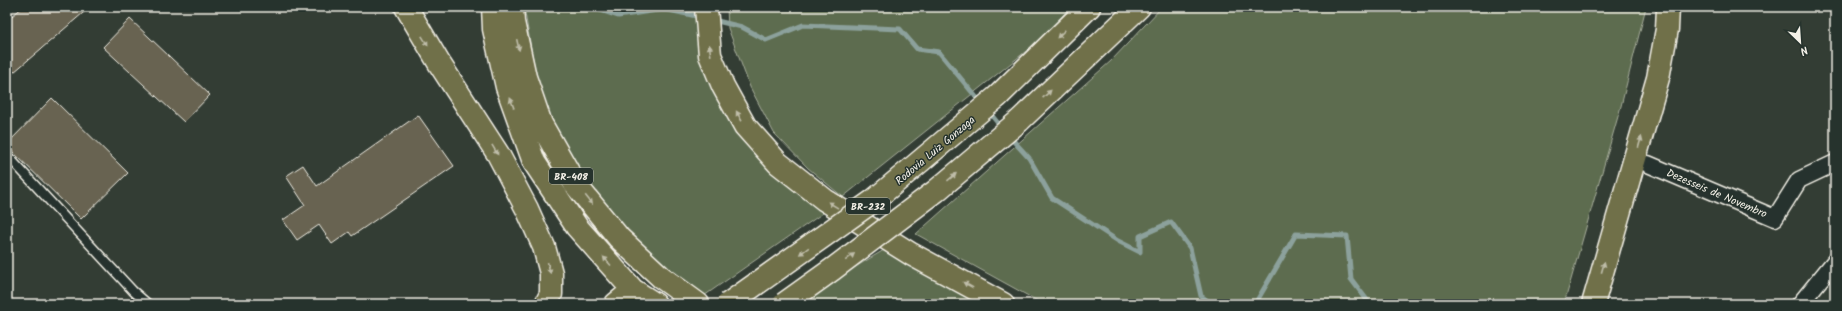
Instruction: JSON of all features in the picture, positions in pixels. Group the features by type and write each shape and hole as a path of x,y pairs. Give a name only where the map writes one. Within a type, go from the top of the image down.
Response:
{"highway":[{"path":"406,7 439,63 498,154 527,209 544,247 551,273 551,294 546,304"},
{"path":"493,7 494,28 507,88 534,162 577,227 633,290 656,304"},
{"name":"BR-408","path":"512,7 513,22 526,77 541,124 575,184 619,238 661,277 698,304"},
{"path":"706,7 710,55 723,86 745,126 778,163 825,200 911,254 1003,304"},
{"name":"Rodovia Luiz Gonzaga","path":"728,304 873,202 998,96 1089,7"},
{"name":"BR-232","path":"784,304 936,191 1019,121 1139,7"},
{"path":"1593,304 1658,78 1667,29 1668,7"},
{"path":"616,304 633,290"}],"street":[{"name":"Dezesseis de Novembro","path":"1648,164 1775,218 1799,180 1835,163"},
{"path":"1800,304 1835,261"}],"lane":[{"path":"7,155 128,285 148,304"}],"green space":[{"path":"524,7 698,7 697,28 778,177 823,213 701,298 624,234 572,170 540,100"},
{"path":"727,7 1070,7 1045,36 843,197 808,168 774,133 750,87 728,28"},
{"path":"1162,7 1646,7 1621,106 1564,304 1043,304 916,234 1111,61"},
{"path":"889,247 992,304 804,304 830,282"}],"building":[{"path":"23,7 90,7 7,78 7,20"},
{"path":"130,19 210,95 184,122 103,47"},
{"path":"52,98 128,173 81,219 7,146 7,144"},
{"path":"418,115 454,166 352,236 349,232 332,244 319,225 297,240 283,220 305,205 286,176 303,165 317,186"}],"waterway":[{"path":"548,9 561,7"},
{"path":"591,7 618,16 664,9 701,17"},
{"path":"713,20 742,27 766,40 803,25 900,29 917,49 939,52 981,103"},
{"path":"988,111 1002,128"},
{"path":"1008,135 1029,158 1052,198 1118,241 1140,252 1140,236 1171,222 1190,248 1201,296 1212,304"},
{"path":"1255,304 1296,234 1347,236 1351,279 1370,304"}]}
